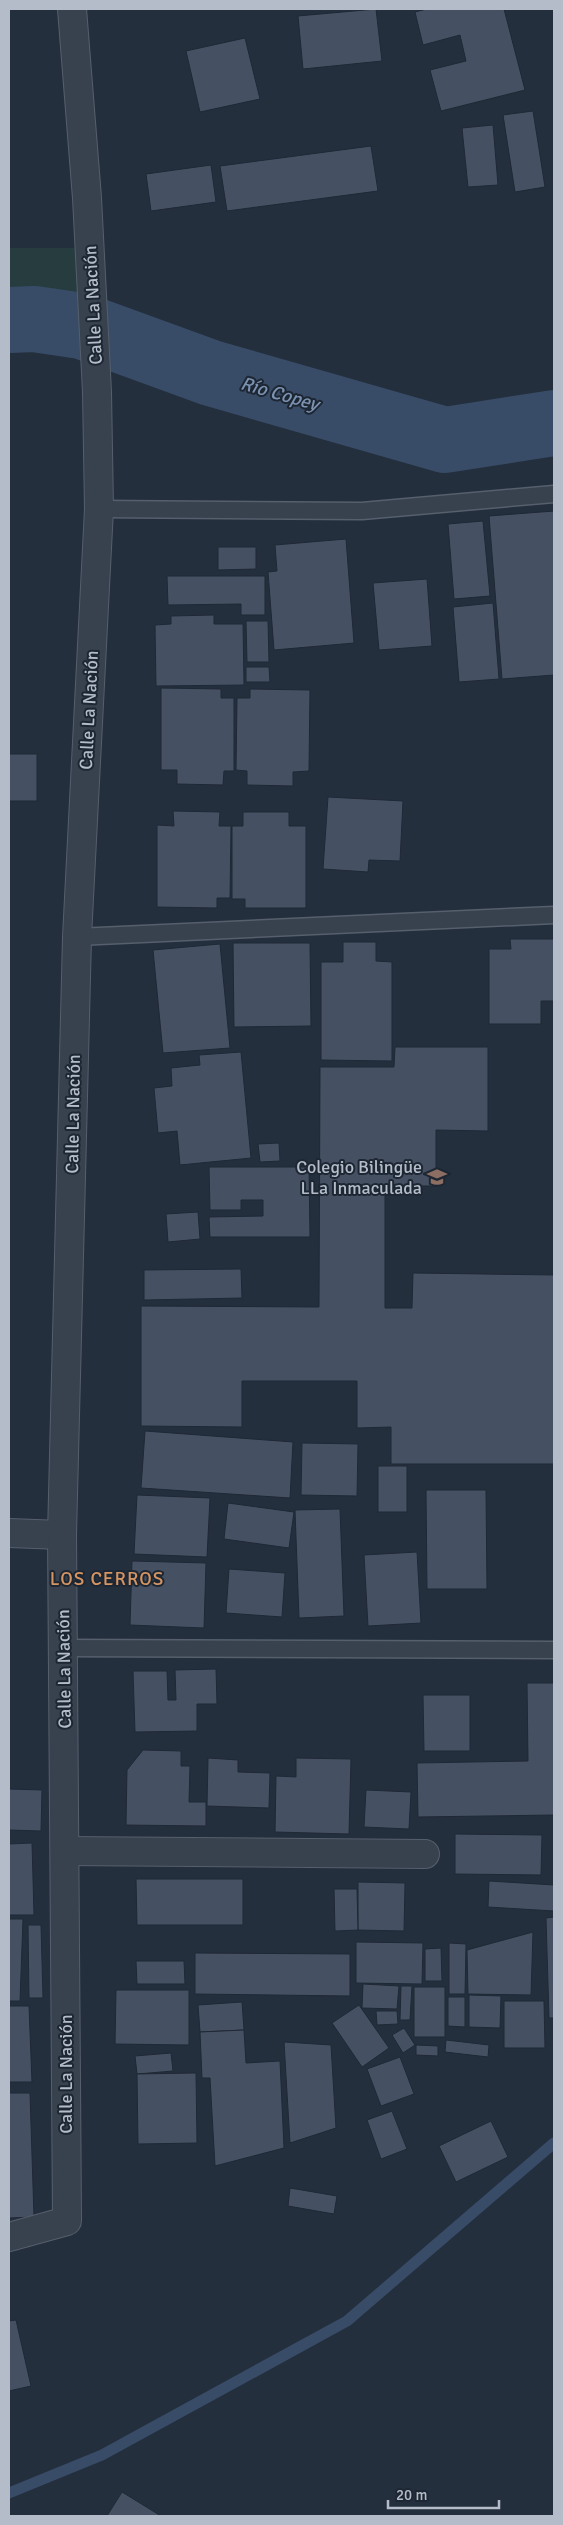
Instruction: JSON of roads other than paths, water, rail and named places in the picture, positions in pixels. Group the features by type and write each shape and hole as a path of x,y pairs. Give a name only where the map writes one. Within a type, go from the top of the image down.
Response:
{"street":[{"name":"Calle La Nación","path":"9,2237 66,2221 66,1850 62,1535 77,937 99,509 97,392 72,9"},
{"path":"9,1533 62,1535"},
{"path":"66,1850 425,1854"}],"lane":[{"path":"99,509 362,511 554,494"},
{"path":"77,937 554,915"},
{"path":"63,1648 554,1650"}],"waterway":[{"name":"Río Copey","path":"9,320 34,319 82,326 211,373 445,440 554,423"},
{"path":"9,2493 102,2455 347,2321 554,2143"}],"place":[{"name":"Colegio Bilingüe LLa Inmaculada","path":"437,1177"}],"district":[{"name":"LOS CERROS","path":"107,1578"}]}
